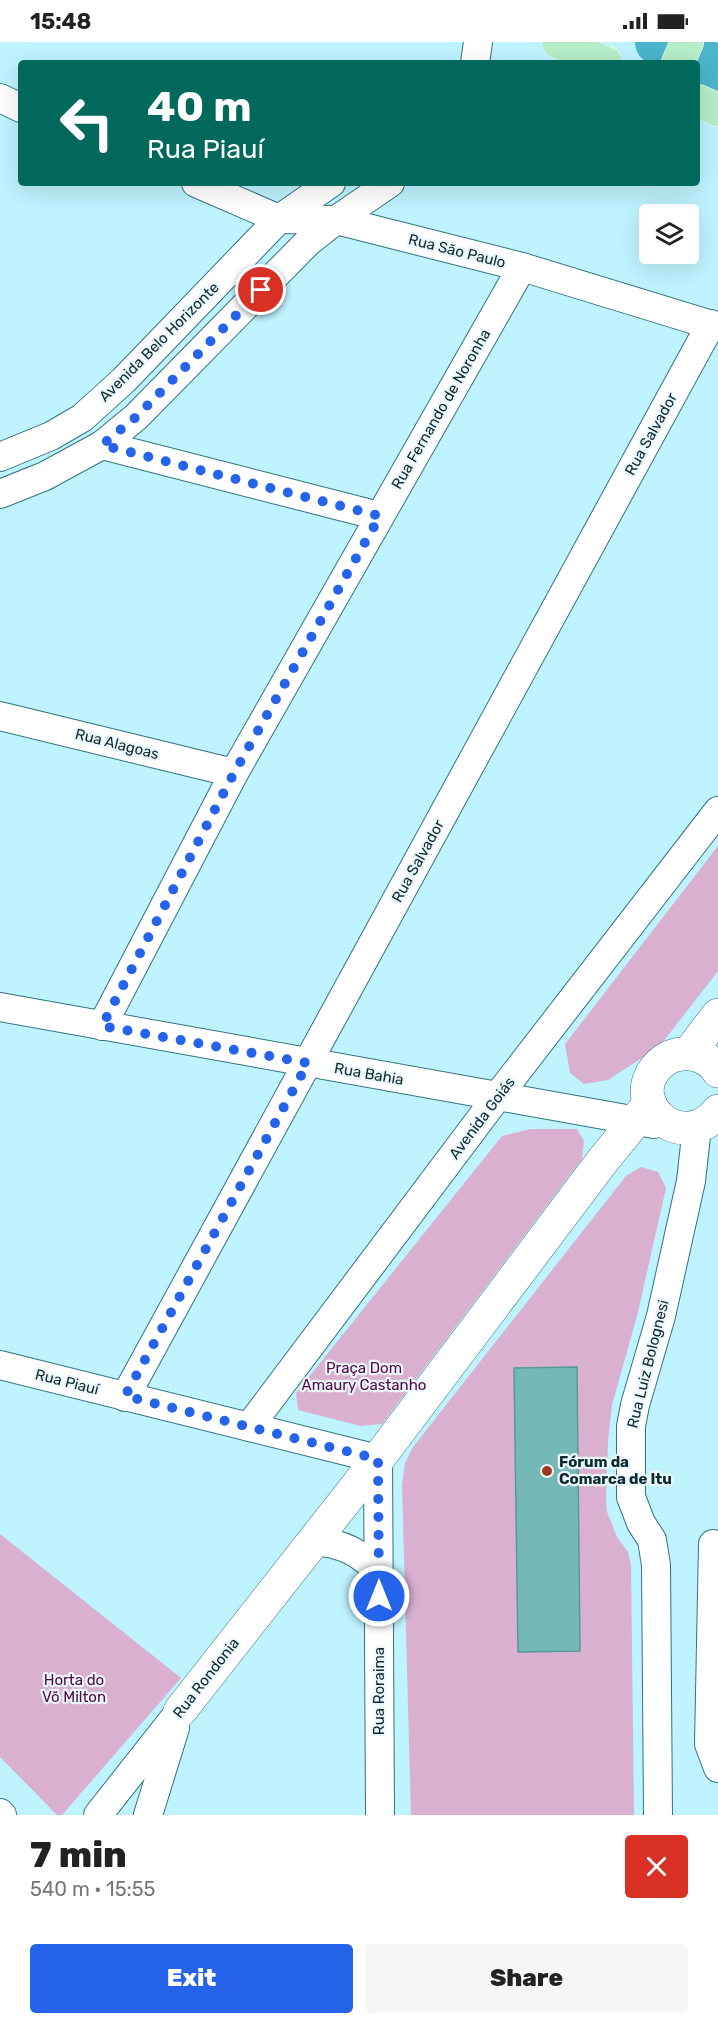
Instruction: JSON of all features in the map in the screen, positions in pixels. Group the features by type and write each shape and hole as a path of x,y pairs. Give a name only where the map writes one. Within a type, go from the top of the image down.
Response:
{"main road":[{"path":"558,42 592,60"},
{"path":"679,60 687,42"},
{"path":"700,102 718,110"}],"street":[{"path":"475,60 478,42"},
{"path":"0,98 18,107"},
{"name":"Rua São Paulo","path":"203,186 279,219 336,220 522,267 714,326"},
{"name":"Avenida Belo Horizonte","path":"0,457 51,436 82,418 107,396 279,219 327,186"},
{"path":"0,494 68,464 102,445 136,417 308,242 386,186"},
{"name":"Rua Fernando de Noronha","path":"102,1026 234,773 522,267"},
{"name":"Rua Salvador","path":"125,1396 714,326"},
{"path":"107,396 136,417"},
{"path":"51,436 68,464"},
{"path":"102,445 380,516"},
{"name":"Rua Alagoas","path":"0,716 234,773"},
{"name":"Avenida Goiás","path":"249,1427 497,1097 718,810"},
{"name":"Rua Bahia","path":"0,1007 497,1097 685,1119"},
{"path":"685,1119 648,1088 656,1068 674,1054 710,1065 718,1015"},
{"path":"313,1541 378,1459 604,1159 685,1119"},
{"path":"604,1159 685,1119"},
{"name":"Rua Luiz Bolognesi","path":"658,1815 656,1565 652,1540 641,1523 631,1497 630,1449 635,1405 661,1316 692,1181 685,1119"},
{"name":"Rua Piauí","path":"0,1365 378,1459"},
{"name":"Rua Roraima","path":"378,1459 380,1815"},
{"path":"313,1541 332,1543 350,1549 369,1561 379,1574"},
{"name":"Rua Rondonia","path":"98,1815 313,1541"},
{"path":"713,1544 709,1744 718,1768"},
{"path":"148,1815 180,1711"}],"green space":[{"path":"718,846 718,971 659,1047 608,1080 584,1084 570,1073 565,1044"},
{"name":"Praça Dom Amaury Castanho","path":"530,1129 577,1129 584,1141 582,1159 382,1424 361,1426 298,1410 296,1393 502,1136"},
{"path":"641,1167 658,1172 666,1188 638,1312 612,1405 606,1498 607,1512 617,1537 628,1552 631,1565 634,1815 411,1815 402,1485 405,1463 413,1447 626,1176"},
{"name":"Horta do Võ Milton","path":"0,1534 181,1678 62,1815 57,1815 0,1757"}],"building":[{"name":"Fórum da Comarca de Itu","path":"577,1367 580,1651 518,1652 514,1368"}],"waterway":[{"path":"658,42 700,60"},
{"path":"700,60 718,68"}],"place":[{"name":"Fórum da Comarca de Itu","path":"547,1471"}],"route":[{"path":"261,290 136,417 102,445 380,516 234,773 102,1026 308,1063 125,1396 378,1459 379,1596"}]}
